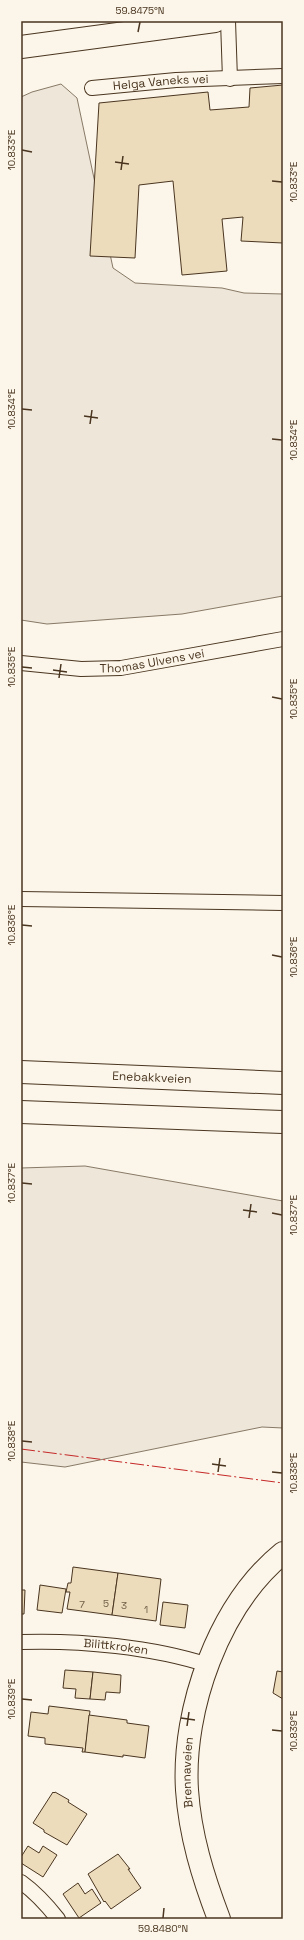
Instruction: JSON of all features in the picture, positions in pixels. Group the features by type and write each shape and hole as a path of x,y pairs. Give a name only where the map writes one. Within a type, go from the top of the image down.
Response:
{"main road":[{"path":"21,47 215,21"},
{"name":"Enebakkveien","path":"21,1072 283,1083"},
{"path":"21,1112 283,1122"},
{"name":"Brennaveien","path":"219,1919 200,1868 193,1840 187,1790 187,1763 192,1718 208,1666 221,1636 243,1597 260,1575 283,1553"}],"lane":[{"path":"228,21 230,79"},
{"name":"Helga Vaneks vei","path":"92,88 176,80 283,76"},
{"name":"Thomas Ulvens vei","path":"21,663 81,669 121,668 157,663 283,640"},
{"path":"21,899 283,903"},
{"name":"Bilittkroken","path":"21,1642 108,1645 183,1657 208,1666"},
{"path":"21,1882 44,1903 58,1919"}],"shaded area":[{"path":"61,84 77,98 113,268 135,283 222,288 244,293 283,294 283,596 182,614 47,624 21,620 21,97 32,92"},
{"path":"85,1166 283,1201 283,1428 262,1427 65,1467 21,1462 21,1168"}],"building":[{"path":"283,85 283,243 241,241 243,217 222,219 227,271 182,275 173,181 139,185 135,258 90,256 99,103 208,92 210,110 249,107 250,88"},
{"path":"73,1567 118,1573 112,1615 67,1609 70,1592 66,1592 68,1583 71,1583"},
{"path":"118,1573 161,1579 156,1621 112,1615"},
{"path":"40,1585 66,1589 62,1613 37,1610"},
{"path":"21,1590 25,1590 24,1614 21,1614"},
{"path":"163,1602 188,1605 185,1628 160,1625"},
{"path":"65,1670 93,1672 90,1699 75,1698 76,1689 63,1688"},
{"path":"277,1671 283,1672 283,1699 273,1693"},
{"path":"93,1672 121,1675 120,1693 106,1692 105,1700 90,1699"},
{"path":"49,1706 90,1711 85,1752 82,1752 83,1748 45,1744 45,1738 28,1736 31,1712 48,1714"},
{"path":"89,1715 127,1720 127,1723 149,1726 145,1758 85,1752"},
{"path":"53,1792 69,1800 68,1802 87,1814 67,1845 44,1832 44,1830 33,1823"},
{"path":"28,1846 39,1853 43,1846 57,1855 43,1877 21,1863 21,1857"},
{"path":"118,1854 130,1869 128,1869 141,1888 111,1909 105,1901 104,1902 88,1874"},
{"path":"78,1883 85,1894 92,1889 101,1903 79,1918 63,1894"}],"power":[{"path":"21,1449 283,1483"}]}
